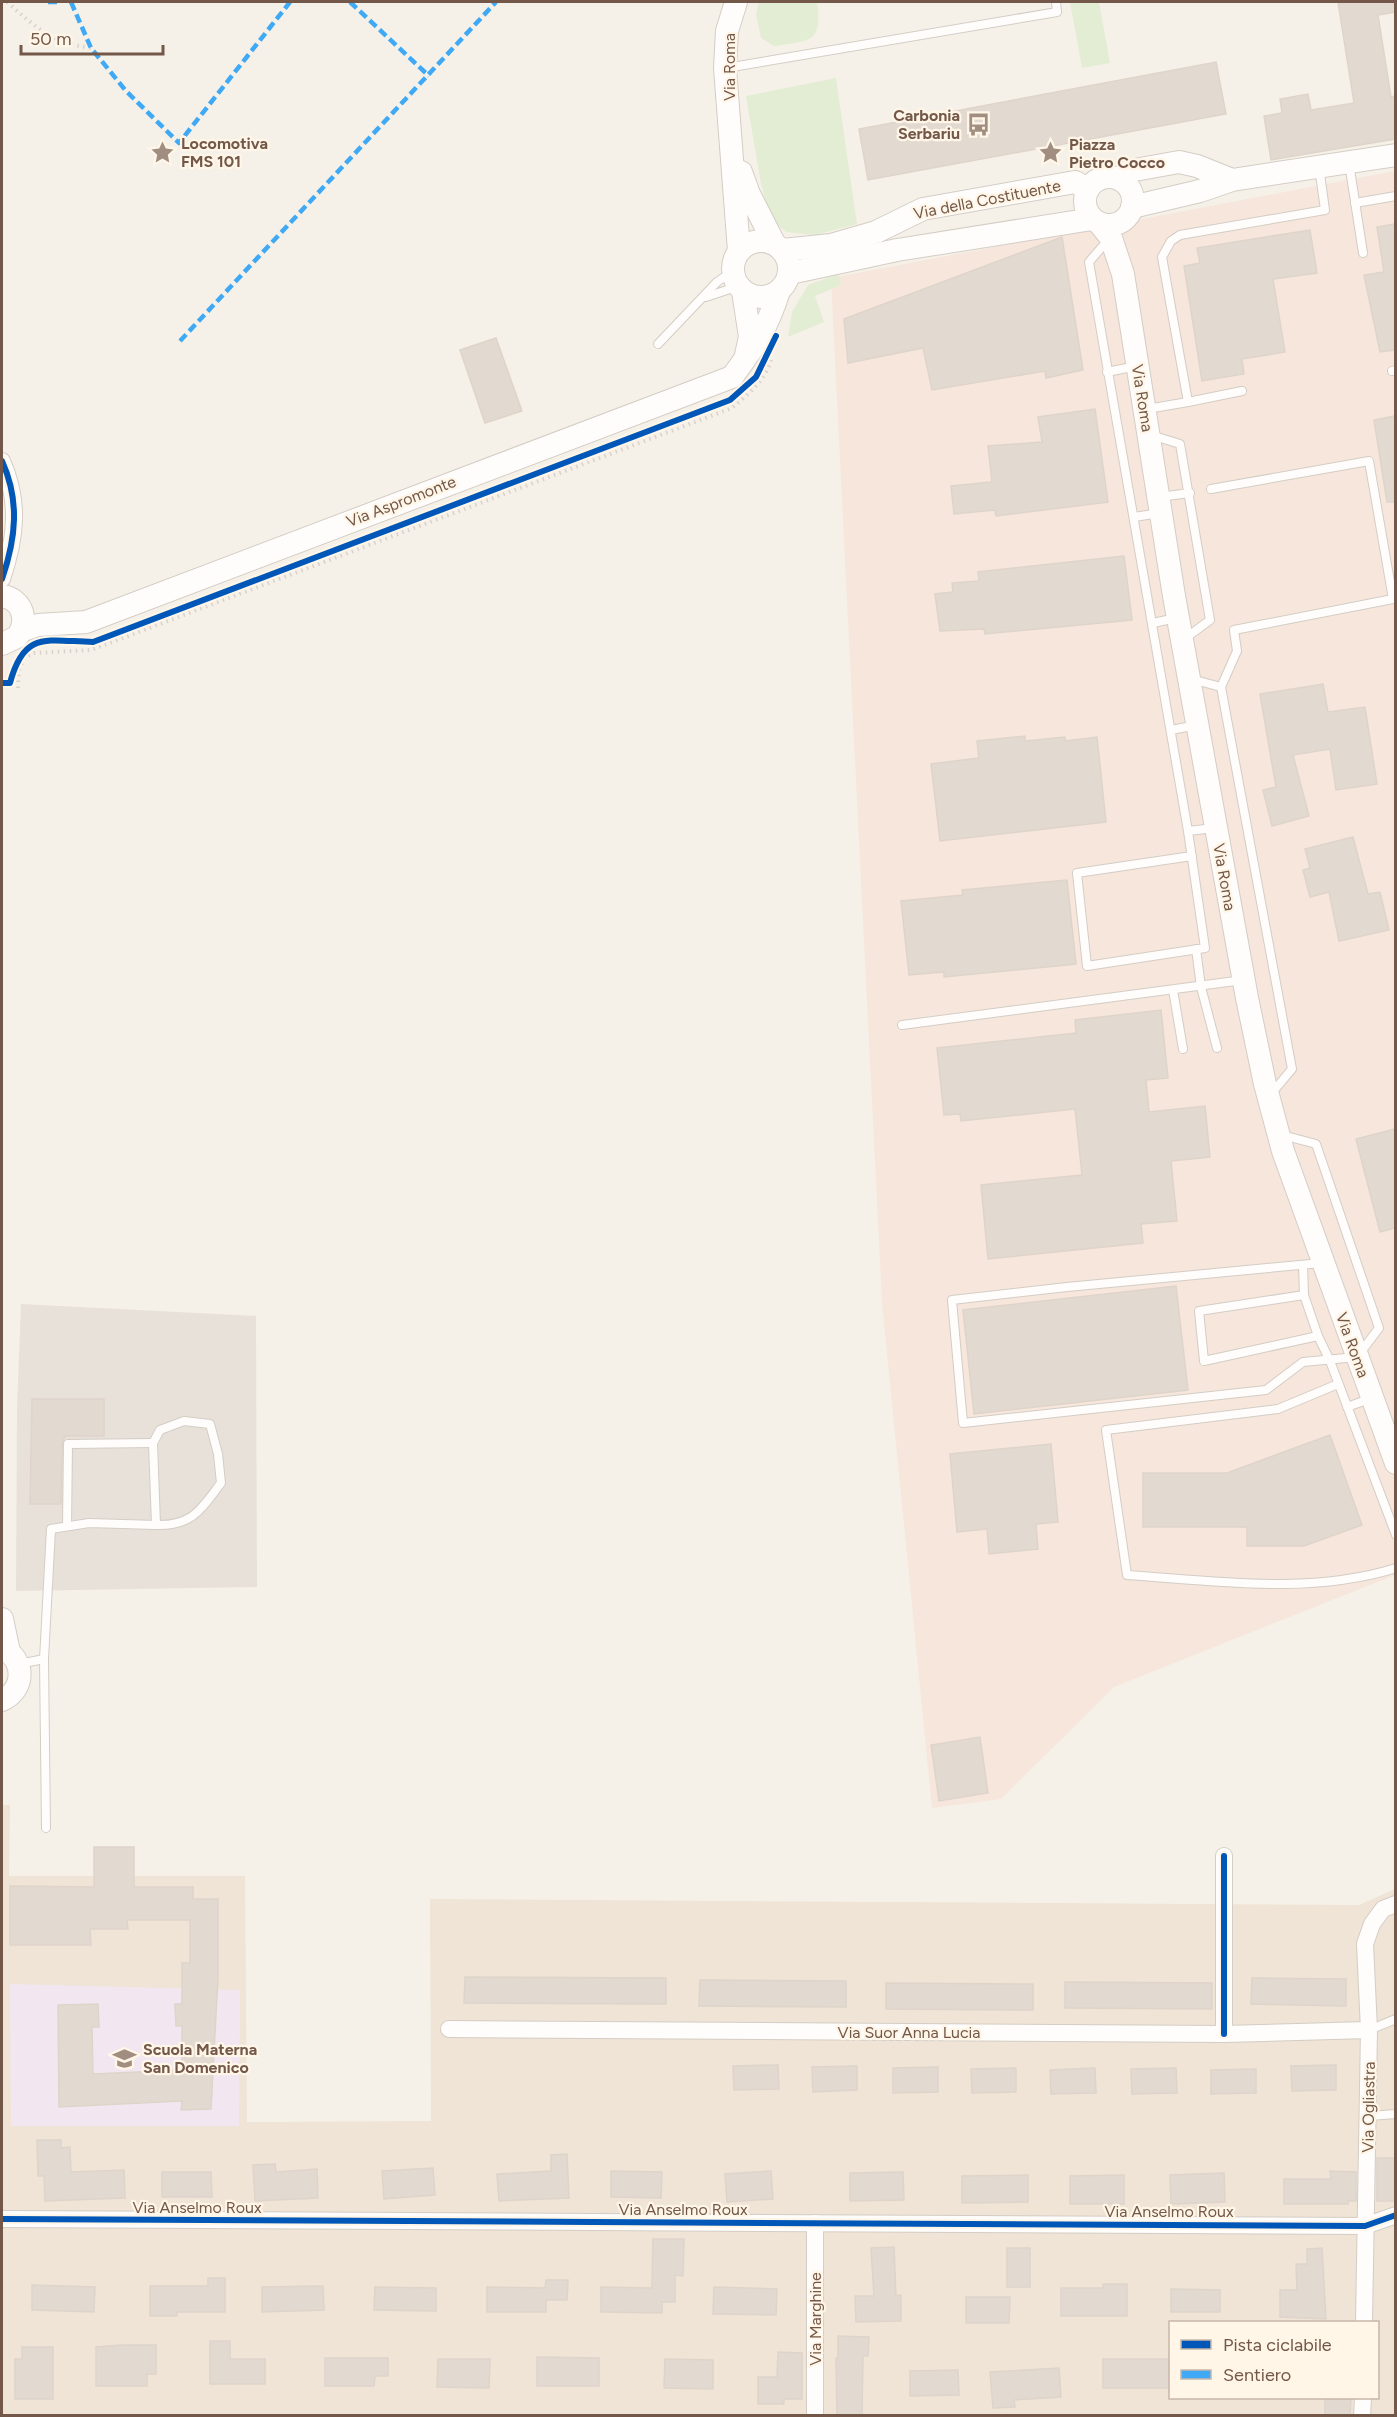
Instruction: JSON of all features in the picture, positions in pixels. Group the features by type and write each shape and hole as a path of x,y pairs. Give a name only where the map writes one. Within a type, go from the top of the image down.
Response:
{"main road":[{"name":"Via Roma","path":"736,2 727,31 725,68 738,275"},
{"name":"Via Roma","path":"729,133 749,194 778,246"},
{"path":"738,275 761,297 784,282 843,260 913,248 1101,227 1116,224 1131,210 1232,180 1395,155"},
{"path":"1120,179 1129,171 1179,162 1197,166 1232,180"},
{"path":"1101,227 1085,204 1088,189 1101,178 1120,179 1131,191 1131,210"},
{"name":"Via della Costituente","path":"778,246 831,245 876,232 922,209 1074,182 1088,189"},
{"name":"Via Roma","path":"1123,274 1131,210"},
{"path":"904,216 901,227 903,240 913,248"},
{"name":"Via Roma","path":"1101,227 1123,274 1189,678 1243,980 1268,1097 1313,1264 1357,1357 1395,1463"},
{"path":"761,358 750,337 738,275 751,242 767,241 778,246 790,265 784,282"},
{"name":"Via Aspromonte","path":"13,628 86,622 732,377 761,358 756,345 772,314 784,282"},
{"path":"2,1618 10,1655 20,1679 17,1686 4,1699 2,1720"}],"street":[{"path":"2,461 13,493 15,511 15,526 2,579"},
{"path":"7,562 6,584 13,628"},
{"path":"1224,1856 1224,2034"},
{"name":"Via Ogliastra","path":"1364,2321 1369,2116 1369,2030 1365,1944 1372,1924 1383,1909 1395,1904"},
{"name":"Via Suor Anna Lucia","path":"449,2029 1224,2034 1369,2030"},
{"path":"1365,2226 1395,2215"},
{"name":"Via Anselmo Roux","path":"2,2219 1365,2226"},
{"name":"Via Marghine","path":"815,2223 815,2415"},
{"path":"1362,2415 1363,2399"}],"lane":[{"path":"725,68 1057,12 1056,2"},
{"path":"1349,162 1363,253"},
{"path":"1188,402 1162,257 1171,241 1180,235 1325,210 1319,167"},
{"path":"1355,203 1395,196"},
{"path":"1101,227 1089,262 1153,623 1188,831 1192,856 1205,948 1086,966 1077,873 1192,856"},
{"path":"658,344 717,282 738,275"},
{"path":"702,298 738,275"},
{"path":"1107,372 1138,366"},
{"path":"1145,410 1242,391"},
{"path":"1149,434 1180,444 1190,492 1210,620 1183,640"},
{"path":"1211,489 1369,461 1393,599 1234,630 1237,651 1221,687 1292,1070 1268,1097"},
{"path":"1134,517 1190,492"},
{"path":"1153,623 1179,618"},
{"path":"1189,678 1221,687"},
{"path":"1171,730 1198,725"},
{"path":"1188,831 1216,827"},
{"path":"1196,949 1201,987 1216,1048"},
{"path":"902,1025 1243,980"},
{"path":"1173,990 1183,1049"},
{"path":"1278,1134 1316,1144 1379,1328 1357,1357 1330,1360 1303,1362 1266,1390 963,1422 952,1300 1313,1264 1304,1295 1318,1336 1330,1360 1395,1535"},
{"path":"1304,1295 1199,1311 1204,1361 1318,1336"},
{"path":"1338,1384 1278,1409 1106,1430 1127,1575 1271,1585 1366,1577 1395,1568"},
{"path":"1347,1407 1372,1398"},
{"path":"46,1828 44,1659 51,1529 89,1523 156,1525 166,1525 196,1516 221,1483 218,1454 210,1424 184,1421 160,1430 153,1443 156,1525"},
{"path":"68,1526 68,1444 153,1443"},
{"path":"10,1655 44,1659"},
{"path":"1369,2030 1395,2019"},
{"path":"1369,2116 1395,2114"}],"path":[{"path":"7,2 37,29 69,45 91,48"},
{"path":"730,400 756,377 761,358"},
{"path":"18,688 18,670 24,658 33,653 91,650 732,408 751,392 769,368 761,358"},
{"path":"93,642 720,404"},
{"path":"10,683 21,653 13,628"}],"shaded area":[{"path":"1395,171 1395,1575 1114,1687 1001,1799 932,1808 882,1302 831,278"},
{"path":"21,1304 256,1316 257,1587 16,1591 17,1407"},
{"path":"2,1805 10,1805 9,1876 245,1876 247,2122 431,2121 430,1899 1359,1905 1395,1889 1395,2415 2,2416"},
{"name":"Scuola Materna San Domenico","path":"10,1984 240,1990 239,2126 11,2126"}],"green space":[{"path":"759,2 817,2 816,33 805,41 774,46 761,38 756,14"},
{"path":"1070,2 1099,2 1110,63 1082,68"},
{"path":"836,78 857,224 815,235 786,232 771,219 761,184 746,96"},
{"path":"838,274 841,285 815,296 824,322 788,337 792,312 808,285"}],"building":[{"path":"1338,2 1395,2 1395,12 1378,15 1391,97 1395,96 1395,139 1271,160 1264,116 1282,113 1280,99 1308,94 1311,110 1354,103"},
{"path":"1216,62 1226,114 868,180 859,129"},
{"path":"1395,224 1395,350 1380,352 1364,275 1384,272 1377,227"},
{"path":"1310,230 1317,273 1273,279 1285,352 1242,359 1244,374 1202,381 1184,266 1200,263 1197,248"},
{"path":"1062,237 1083,370 1046,378 1045,371 932,390 923,348 848,363 844,319"},
{"path":"496,338 522,411 485,423 460,350"},
{"path":"1095,409 1108,502 996,516 995,510 954,514 951,486 992,482 988,446 1042,442 1038,417"},
{"path":"1395,416 1395,502 1387,502 1374,420"},
{"path":"1124,556 1132,620 985,634 984,629 940,631 935,594 953,592 952,583 979,581 978,572"},
{"path":"1323,684 1328,712 1365,707 1377,784 1336,790 1330,749 1293,755 1309,816 1272,826 1263,790 1276,787 1260,694"},
{"path":"1025,736 1025,741 1065,737 1065,741 1097,737 1106,822 940,841 931,764 979,758 977,741"},
{"path":"1353,837 1368,894 1380,892 1389,930 1339,941 1329,892 1310,897 1303,870 1310,868 1305,849"},
{"path":"1067,880 1076,964 944,977 944,972 909,975 901,901 963,895 962,890"},
{"path":"1161,1010 1168,1078 1146,1080 1149,1112 1205,1106 1210,1157 1171,1161 1177,1221 1141,1224 1143,1243 988,1259 981,1185 1082,1175 1075,1109 961,1121 960,1114 944,1115 937,1048 1076,1033 1075,1020"},
{"path":"1395,1129 1395,1228 1380,1232 1356,1139"},
{"path":"1176,1286 1188,1390 974,1414 963,1310"},
{"path":"32,1399 104,1399 104,1436 65,1436 62,1444 61,1504 30,1504"},
{"path":"1330,1435 1362,1525 1304,1546 1247,1546 1247,1527 1143,1527 1143,1473 1227,1473"},
{"path":"1051,1444 1058,1522 1036,1524 1038,1549 989,1554 987,1529 957,1532 950,1454"},
{"path":"980,1737 988,1793 939,1801 931,1745"},
{"path":"94,1847 134,1847 134,1887 193,1887 193,1899 218,1899 218,1977 211,2109 181,2110 182,2101 59,2107 58,2005 98,2004 99,2027 92,2027 93,2074 182,2070 182,2026 176,2026 175,2004 182,2004 182,1963 190,1963 190,1920 127,1920 128,1929 90,1929 91,1945 10,1945 10,1886 94,1887"},
{"path":"465,1977 666,1978 666,2004 464,2003"},
{"path":"1252,1978 1346,1979 1346,2006 1251,2004"},
{"path":"700,1980 846,1981 846,2007 699,2006"},
{"path":"1065,1982 1212,1983 1212,2009 1065,2008"},
{"path":"886,1983 1033,1984 1033,2010 886,2009"},
{"path":"778,2065 779,2089 734,2090 733,2066"},
{"path":"1336,2065 1336,2090 1292,2091 1291,2066"},
{"path":"857,2066 857,2090 813,2092 812,2067"},
{"path":"938,2067 938,2092 893,2093 893,2068"},
{"path":"1016,2068 1016,2092 972,2093 971,2069"},
{"path":"1095,2068 1096,2093 1051,2094 1050,2070"},
{"path":"1176,2068 1177,2093 1132,2094 1131,2069"},
{"path":"1256,2069 1256,2093 1211,2094 1211,2070"},
{"path":"37,2140 61,2140 61,2148 70,2147 71,2172 124,2170 125,2198 45,2201 44,2176 38,2176"},
{"path":"567,2154 569,2198 499,2201 497,2174 551,2171 551,2155"},
{"path":"1377,2158 1395,2158 1395,2201 1377,2201"},
{"path":"275,2164 276,2172 317,2169 318,2198 255,2201 253,2165"},
{"path":"433,2168 435,2195 384,2199 382,2171"},
{"path":"611,2171 662,2172 661,2198 611,2197"},
{"path":"771,2171 773,2199 727,2202 725,2174"},
{"path":"1330,2171 1356,2172 1356,2201 1348,2201 1348,2204 1284,2204 1284,2179 1331,2179"},
{"path":"162,2172 211,2172 212,2197 162,2197"},
{"path":"903,2172 904,2200 850,2201 850,2173"},
{"path":"1224,2173 1225,2202 1171,2204 1170,2175"},
{"path":"1028,2175 1028,2202 962,2203 962,2176"},
{"path":"1124,2175 1124,2204 1070,2204 1070,2176"},
{"path":"653,2239 684,2239 683,2276 675,2275 675,2302 662,2302 662,2313 601,2312 601,2287 652,2288"},
{"path":"894,2247 896,2296 901,2295 901,2321 856,2322 855,2296 874,2296 871,2248"},
{"path":"1007,2248 1030,2248 1030,2287 1007,2287"},
{"path":"1322,2248 1326,2319 1280,2317 1280,2290 1297,2290 1296,2264 1307,2264 1307,2249"},
{"path":"208,2278 225,2278 225,2312 177,2312 177,2316 150,2316 150,2286 208,2286"},
{"path":"546,2280 568,2280 567,2300 546,2300 546,2312 487,2312 487,2287 545,2288"},
{"path":"1103,2284 1127,2284 1127,2316 1061,2316 1061,2288 1103,2288"},
{"path":"32,2285 95,2287 94,2312 32,2310"},
{"path":"323,2286 324,2310 262,2312 262,2287"},
{"path":"375,2287 436,2288 436,2311 374,2310"},
{"path":"714,2287 777,2289 776,2315 713,2314"},
{"path":"1171,2289 1220,2290 1220,2312 1171,2312"},
{"path":"966,2297 1010,2297 1009,2323 966,2323"},
{"path":"838,2336 869,2337 868,2356 863,2356 862,2415 837,2415"},
{"path":"210,2341 230,2341 230,2359 265,2359 265,2384 210,2384"},
{"path":"156,2345 156,2374 147,2374 147,2386 96,2386 96,2347"},
{"path":"22,2347 53,2347 53,2399 15,2399 15,2359 22,2359"},
{"path":"778,2352 802,2353 802,2399 784,2399 784,2404 758,2404 758,2377 777,2377"},
{"path":"537,2357 599,2358 599,2386 537,2386"},
{"path":"325,2358 388,2358 388,2376 375,2376 374,2386 325,2386"},
{"path":"438,2359 490,2359 489,2388 437,2387"},
{"path":"665,2359 713,2360 713,2389 664,2388"},
{"path":"1103,2359 1169,2359 1169,2388 1103,2388"},
{"path":"1059,2368 1061,2397 1014,2400 1015,2407 993,2408 990,2372"},
{"path":"958,2370 959,2395 910,2396 910,2371"},
{"path":"1325,2399 1351,2399 1350,2415 1325,2415"}],"marked path":[{"path":"48,2 61,2"},
{"path":"71,2 91,48 126,91 179,143 290,2"},
{"path":"350,2 429,76"},
{"path":"180,341 496,2"}],"cycle path":[{"path":"2,683 10,683 22,654 30,646 40,642 93,642 730,400 756,377 776,336"},
{"path":"2,461 8,476 14,505 13,534 2,579"},
{"path":"1224,1856 1224,2034"},
{"path":"2,2219 1365,2226 1396,2215"}],"place":[{"name":"Carbonia Serbariu","path":"978,124"},
{"name":"Locomotiva FMS 101","path":"163,152"},
{"name":"Piazza Pietro Cocco","path":"1051,153"},
{"name":"Scuola Materna San Domenico","path":"125,2058"}]}
